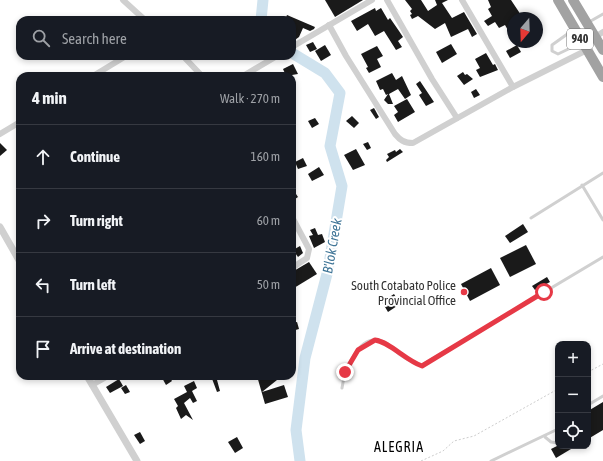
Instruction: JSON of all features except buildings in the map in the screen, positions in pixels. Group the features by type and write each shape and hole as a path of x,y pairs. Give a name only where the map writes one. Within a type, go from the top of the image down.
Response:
{"highway":[{"name":"940","path":"558,0 603,77"},
{"name":"940","path":"573,0 586,23 599,34 603,50"}],"street":[{"path":"123,0 141,16"},
{"path":"296,45 372,0"},
{"path":"387,0 432,79 457,118"},
{"path":"462,0 513,87"},
{"path":"329,25 350,62 395,134 400,140 405,142 412,142 585,46"},
{"path":"100,72 119,60"},
{"path":"187,60 198,72"},
{"path":"250,72 270,60"},
{"path":"0,134 16,124"},
{"path":"296,225 309,249 309,253 304,261 296,266"},
{"path":"0,227 16,255"},
{"path":"89,380 137,461"},
{"path":"92,385 101,380"}],"lane":[{"path":"586,23 603,14"},
{"path":"575,29 552,45 552,51 558,54 585,46"},
{"path":"531,218 603,173"},
{"path":"582,185 602,214 603,220"},
{"path":"342,388 347,366 358,350 364,345 375,340 381,341 400,355 422,366 603,257"},
{"path":"591,403 603,396"},
{"path":"491,461 545,437 555,431"},
{"path":"545,437 551,442 555,443"}],"path":[{"path":"591,370 603,364"},
{"path":"421,461 442,450 454,441 474,436 555,391"}],"waterway":[{"name":"B'lok Creek","path":"261,16 263,0"},
{"name":"B'lok Creek","path":"296,55 325,73 340,93 330,146 342,186 328,270 305,358 296,430 300,461"}],"place":[{"name":"South Cotabato Police Provincial Office","path":"464,292"}],"district":[{"name":"ALEGRIA","path":"399,447"}],"route":[{"path":"345,372 354,354 364,345 375,340 386,343 400,355 422,366 544,292"}]}
